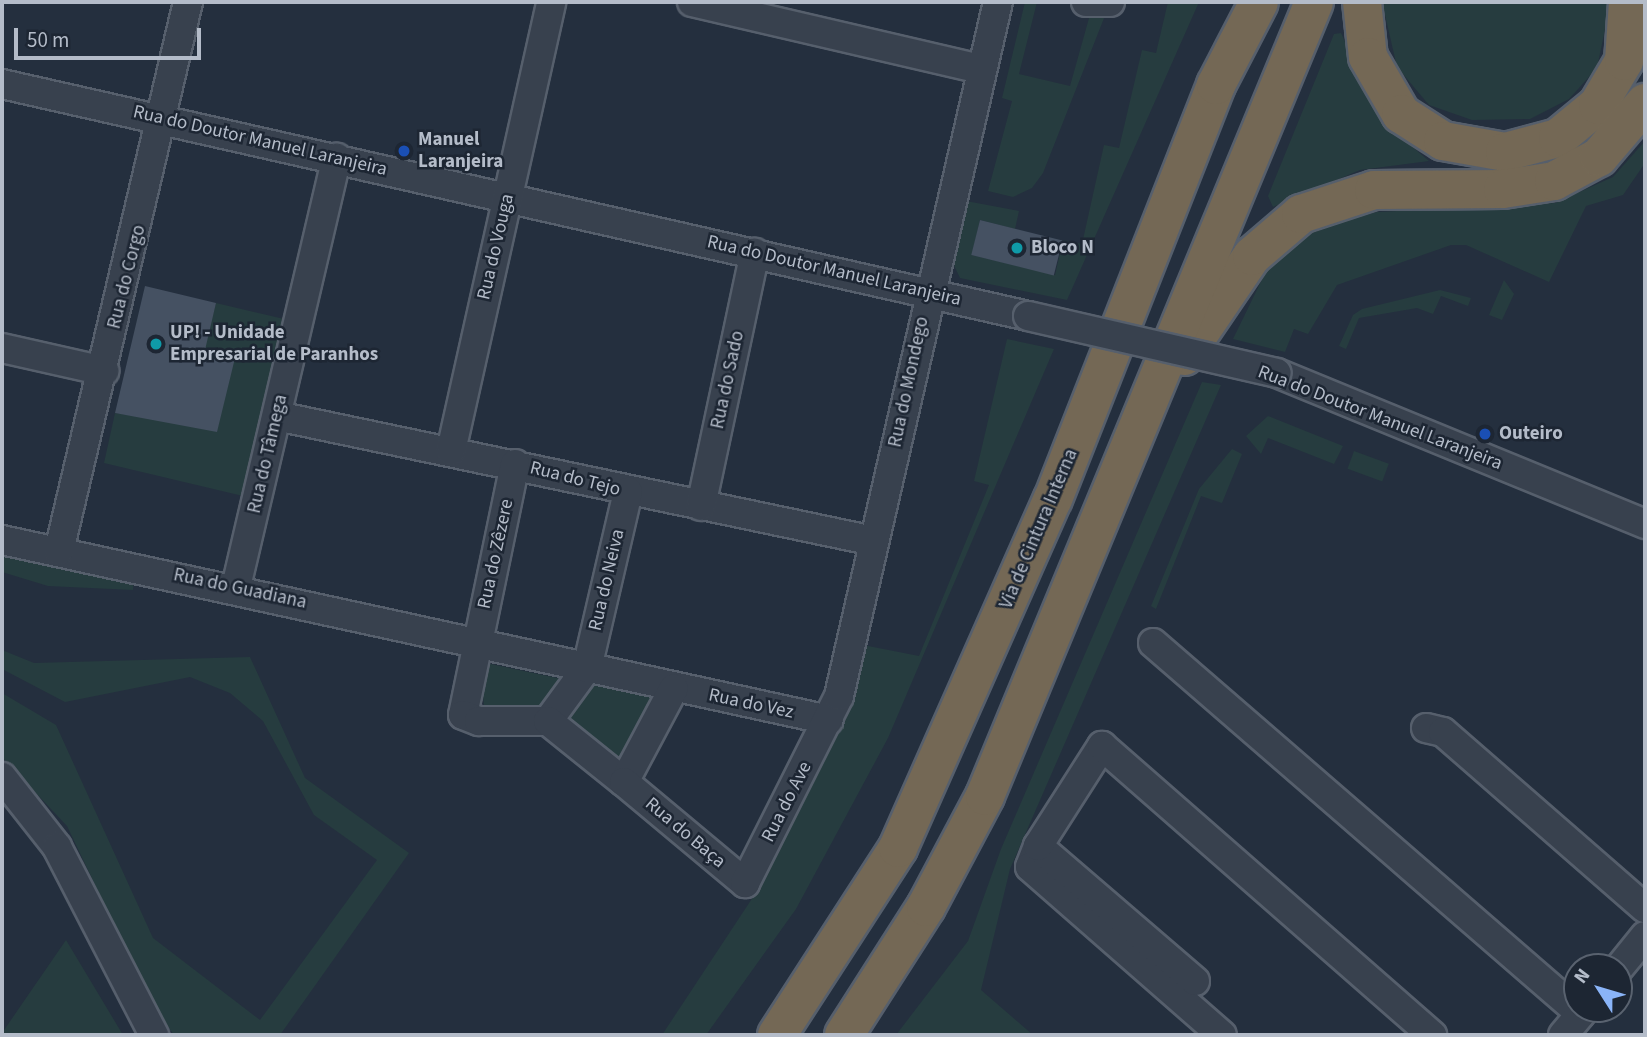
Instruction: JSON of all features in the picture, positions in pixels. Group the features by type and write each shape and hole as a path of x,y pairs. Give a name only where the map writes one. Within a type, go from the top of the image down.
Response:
{"highway":[{"path":"1216,85 1242,2"},
{"name":"Via de Cintura Interna","path":"776,1035 898,848 1053,499 1216,85 1259,2"},
{"path":"844,1035 926,907 985,796 1147,414 1199,270 1314,2"},
{"path":"1362,2 1373,69 1401,114 1443,141 1505,152 1558,138 1598,105 1624,61 1628,2"},
{"path":"1147,414 1252,256 1301,214 1374,190 1503,189 1553,181 1599,157 1645,103"}],"street":[{"name":"Rua do Corgo","path":"59,551 104,371 188,2"},
{"name":"Rua do Vouga","path":"451,451 551,2"},
{"path":"692,2 981,69"},
{"name":"Rua do Mondego","path":"829,720 874,541 998,2"},
{"path":"1086,2 1110,2"},
{"name":"Rua do Doutor Manuel Laranjeira","path":"2,84 508,196 1277,373 1645,524"},
{"name":"Rua do Tâmega","path":"236,587 337,158"},
{"name":"Rua do Sado","path":"701,506 755,253"},
{"path":"2,348 104,371"},
{"name":"Rua do Tejo","path":"277,416 515,464 628,492 874,541"},
{"name":"Rua do Zêzere","path":"515,464 463,715 479,721 548,720"},
{"name":"Rua do Neiva","path":"587,668 628,492"},
{"name":"Rua do Guadiana","path":"2,540 236,587 587,668"},
{"path":"1153,643 1563,995"},
{"path":"548,720 587,668"},
{"name":"Rua do Vez","path":"587,668 829,720"},
{"path":"624,782 674,688"},
{"name":"Rua do Baça","path":"548,720 746,883"},
{"name":"Rua do Ave","path":"746,883 829,720"},
{"path":"1426,728 1443,732 1645,908"},
{"path":"1222,1035 1030,867 1038,846 1102,746 1279,911 1432,1035"},
{"path":"2,777 57,847 154,1035"},
{"path":"1038,846 1195,981"},
{"path":"1631,953 1645,936"}],"green space":[{"path":"1025,2 1037,2 1019,74 1070,86 1091,11 1108,8 1043,173 1032,188 1013,197 988,191 1012,101 1002,98"},
{"path":"1168,2 1199,2 1067,300 960,278 951,259 966,201 1019,211 1015,229 980,220 972,255 1055,275 1063,240 1082,244 1104,145 1119,148 1142,50 1156,53"},
{"path":"1382,2 1607,2 1608,15 1597,68 1569,99 1530,119 1472,120 1429,105 1397,67"},
{"path":"1341,33 1381,120 1429,161 1360,170 1273,207 1268,196 1334,34"},
{"path":"1645,141 1645,163 1623,195 1586,206 1549,282 1466,245 1451,245 1337,285 1308,334 1294,329 1285,352 1233,339 1269,265 1321,226 1377,212 1555,203 1613,177"},
{"path":"1504,280 1514,294 1502,320 1489,315"},
{"path":"1440,290 1471,298 1468,306 1441,296 1433,314 1417,308 1359,318 1346,349 1339,346 1353,315 1362,309"},
{"path":"216,303 284,319 243,496 104,463 115,413 182,423"},
{"path":"1007,339 1054,349 888,738 796,909 706,1035 662,1035 757,891 806,791 863,645 919,656 989,485 974,481"},
{"path":"1202,382 1221,385 1010,869 981,990 1033,1035 896,1035 968,941 1001,849"},
{"path":"1268,416 1343,446 1334,464 1268,438 1261,454 1246,436"},
{"path":"1232,449 1242,454 1222,503 1201,496 1156,609 1151,606 1199,489"},
{"path":"1354,451 1389,464 1382,482 1348,469"},
{"path":"2,552 134,577 133,590 48,586 2,572"},
{"path":"2,650 34,663 250,657 305,778 409,853 280,1035 174,1035 152,1004 67,826 2,757 2,693 56,725 153,938 260,1020 377,860 314,815 263,721 230,693 190,677 65,702 2,669"},
{"path":"481,662 562,679 541,708 484,708"},
{"path":"588,682 654,698 623,759 614,762 561,720"},
{"path":"66,940 123,1035 2,1035 2,1033"}],"building":[{"name":"Bloco N","path":"980,220 1062,241 1054,275 971,255"},
{"path":"145,286 216,303 205,350 235,358 217,432 115,413"}],"place":[{"name":"Manuel Laranjeira","path":"404,151"},
{"name":"Bloco N","path":"1017,248"},
{"name":"UP! - Unidade Empresarial de Paranhos","path":"156,344"},
{"name":"Outeiro","path":"1485,434"}]}
